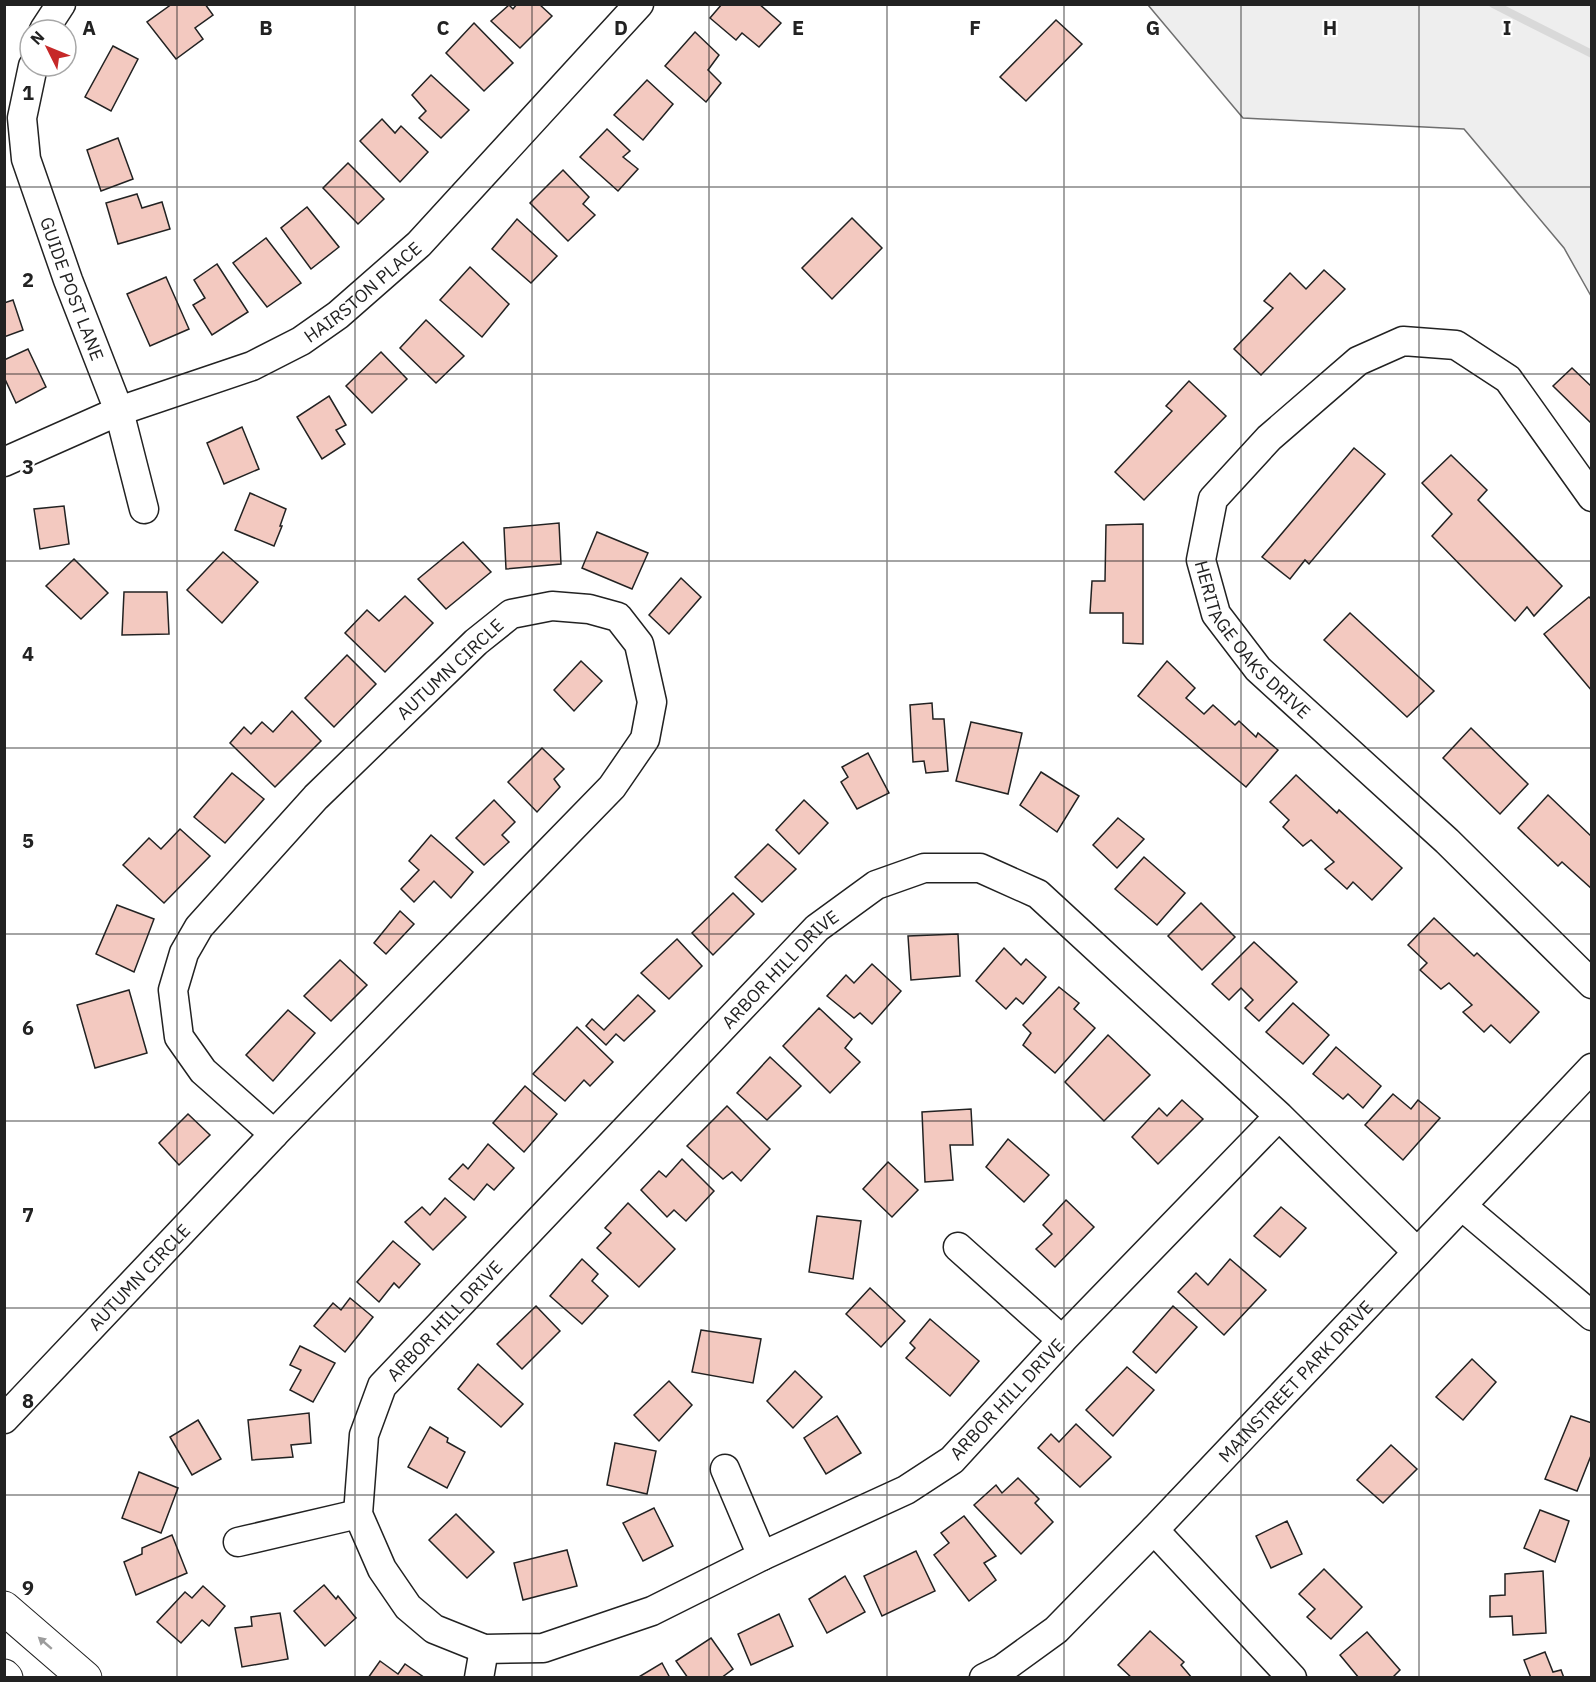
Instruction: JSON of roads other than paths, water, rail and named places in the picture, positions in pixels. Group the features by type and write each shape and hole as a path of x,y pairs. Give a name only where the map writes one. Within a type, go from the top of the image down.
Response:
{"main road":[{"path":"4,1608 86,1677"}],"street":[{"path":"52,18 61,4"},
{"name":"HAIRSTON PLACE","path":"4,462 119,411 252,366 301,341 338,315 419,244 639,4"},
{"name":"GUIDE POST LANE","path":"30,78 22,118 26,159 68,280 119,411 144,509"},
{"name":"HERITAGE OAKS DRIVE","path":"1592,497 1508,380 1456,345 1403,341 1358,361 1269,438 1213,499 1201,560 1216,614 1258,669 1447,841 1592,984"},
{"name":"AUTUMN CIRCLE","path":"4,1419 274,1134 612,787 645,739 652,702 639,644 618,617 589,609 552,606 511,614 476,642 316,797 199,927 184,953 173,990 179,1037 203,1071 274,1134"},
{"name":"ARBOR HILL DRIVE","path":"1279,1116 1062,1340 952,1460 906,1490 762,1556 652,1611 543,1648 484,1650 434,1629 408,1607 382,1569 358,1514 364,1435 382,1386 818,928 876,885 924,868 980,868 1038,894 1279,1116 1417,1252"},
{"name":"MAINSTREET PARK DRIVE","path":"984,1677 1002,1669 1056,1630 1154,1530 1592,1068"},
{"path":"1462,1206 1592,1316"},
{"path":"958,1247 1062,1340"},
{"path":"725,1469 762,1556"},
{"path":"238,1542 358,1514"},
{"path":"1154,1530 1292,1677"},
{"path":"479,1677 484,1650"}],"waterway":[{"path":"1493,4 1592,54"}]}
